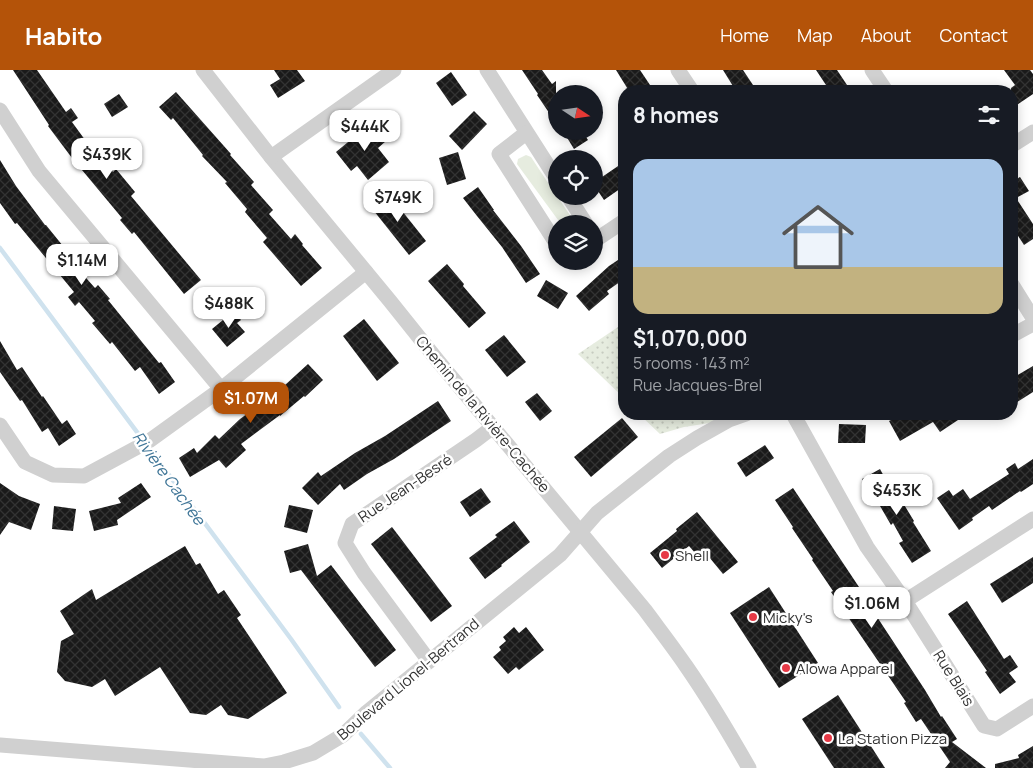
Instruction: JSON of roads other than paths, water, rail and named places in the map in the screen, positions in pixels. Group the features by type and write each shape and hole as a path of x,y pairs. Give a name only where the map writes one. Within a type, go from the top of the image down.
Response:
{"street":[{"name":"Chemin de la Rivière-Cachée","path":"203,70 271,157 645,610 674,648 718,715 749,768"},
{"path":"271,157 394,70"},
{"path":"487,70 548,166"},
{"path":"678,70 688,85"},
{"path":"872,70 882,85"},
{"path":"0,110 39,171 221,389"},
{"path":"1018,142 1033,132"},
{"path":"526,133 499,154 548,231"},
{"path":"603,234 618,225"},
{"path":"0,425 25,462 53,475 84,476 143,444 221,389 366,272"},
{"path":"1018,295 1033,318"},
{"path":"1018,332 1033,324"},
{"name":"Boulevard Lionel-Bertrand","path":"0,745 264,766 313,753 344,735 367,712 428,660 560,555 597,513 674,453 730,420"},
{"name":"Rue Blais","path":"796,420 867,547 905,600 984,726 997,729 1033,706"},
{"name":"Rue Jean-Besré","path":"428,660 364,573 345,542 352,524 493,427"},
{"path":"905,600 1033,518"}],"waterway":[{"name":"Rivière Cachée","path":"0,248 291,639 339,707"},
{"name":"Rivière Cachée","path":"361,734 390,768"}],"place":[{"name":"Shell","path":"665,555"},
{"name":"Micky's","path":"753,617"},
{"name":"Alowa Apparel","path":"786,668"},
{"name":"La Station Pizza","path":"828,738"}]}
